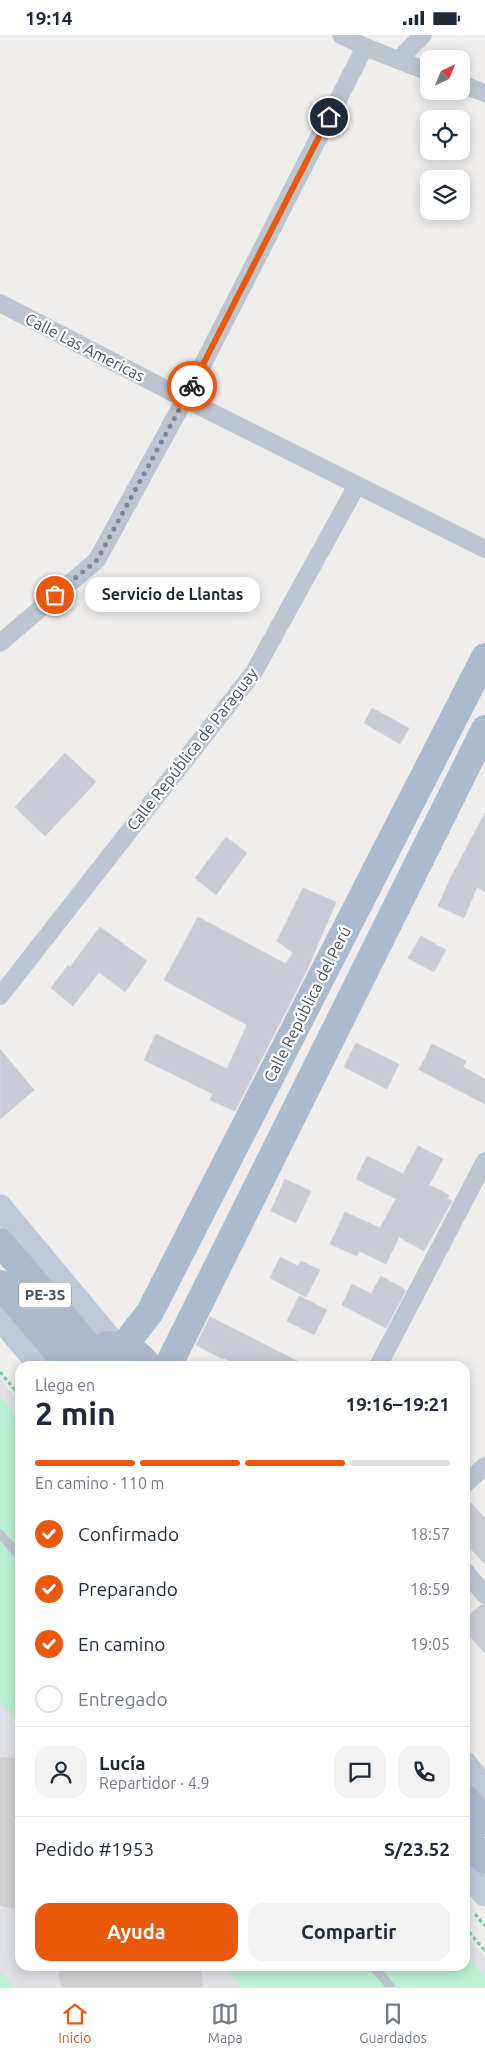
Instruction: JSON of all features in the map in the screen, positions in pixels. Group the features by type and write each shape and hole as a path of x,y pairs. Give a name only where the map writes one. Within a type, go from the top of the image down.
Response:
{"main road":[{"name":"Calle República del Perú","path":"72,1361 77,1355 108,1352 150,1312 485,657"},
{"path":"170,1361 485,730"},
{"name":"PE-3S","path":"0,1207 108,1352"},
{"name":"PE-3S","path":"0,1242 108,1352 135,1353 143,1361"},
{"name":"PE-3S","path":"0,1284 64,1361"},
{"name":"PE-3S","path":"0,1317 37,1361"},
{"path":"474,1777 485,1823"},
{"path":"470,1843 485,1860"},
{"path":"470,1877 485,1894"}],"street":[{"path":"341,35 365,47 420,69"},
{"path":"398,60 423,35"},
{"path":"0,643 97,560 185,399 365,47"},
{"path":"470,87 485,93"},
{"name":"Calle Las Americas","path":"0,303 185,399 485,549"},
{"name":"Calle República de Paraguay","path":"0,996 254,672 357,485"},
{"path":"454,715 485,730"},
{"path":"381,1361 485,1161"},
{"path":"470,1480 485,1466"},
{"path":"470,1577 485,1595"}],"lane":[{"path":"0,1534 15,1551"},
{"path":"377,1971 391,1987"}],"path":[{"path":"0,1372 15,1390"},
{"path":"470,1933 485,1951"}],"shaded area":[{"path":"0,1379 15,1397 15,1971 470,1971 470,1939 485,1957 485,1987 0,1987"}],"green space":[{"path":"0,1396 15,1413 15,1719 0,1702"},
{"path":"470,1959 485,1977 485,1987 240,1987 227,1971 470,1971"},
{"path":"0,1971 14,1987 0,1987"}],"building":[{"path":"372,708 409,728 400,744 364,723"},
{"path":"65,753 96,782 45,836 15,807"},
{"path":"485,813 485,892 477,887 464,918 438,906"},
{"path":"226,837 247,853 216,895 195,878"},
{"path":"303,888 336,902 307,970 235,1111 210,1100 213,1094 144,1060 156,1034 227,1069 247,1025 164,980 198,917 286,964 293,953 277,941"},
{"path":"100,927 147,961 125,992 99,972 73,1006 51,988 68,965 70,967"},
{"path":"421,936 446,950 434,972 408,958"},
{"path":"356,1043 399,1064 387,1089 344,1067"},
{"path":"432,1044 466,1061 463,1067 485,1079 485,1104 419,1070"},
{"path":"0,1049 34,1090 0,1119"},
{"path":"418,1146 443,1159 429,1185 449,1195 447,1199 452,1201 424,1251 399,1237 386,1264 359,1251 357,1256 330,1244 345,1212 380,1228 396,1199 356,1179 367,1156 403,1174"},
{"path":"285,1179 311,1191 296,1223 271,1211"},
{"path":"280,1257 298,1266 301,1261 320,1270 306,1297 270,1278"},
{"path":"381,1276 406,1290 386,1328 342,1305 352,1284 371,1294"},
{"path":"299,1296 327,1310 314,1335 287,1321"},
{"path":"210,1317 297,1361 230,1361 196,1345"},
{"path":"470,1502 485,1518 485,1564 470,1548"},
{"path":"481,1605 485,1605 485,1653 470,1636 470,1614"}],"runway":[{"path":"0,1821 15,1839"},
{"path":"126,1971 139,1987"}],"way so far":[{"path":"55,595 97,560 192,386"}],"place":[{"name":"Servicio de Llantas","path":"55,595"}],"route":[{"path":"192,386 329,117"}]}
